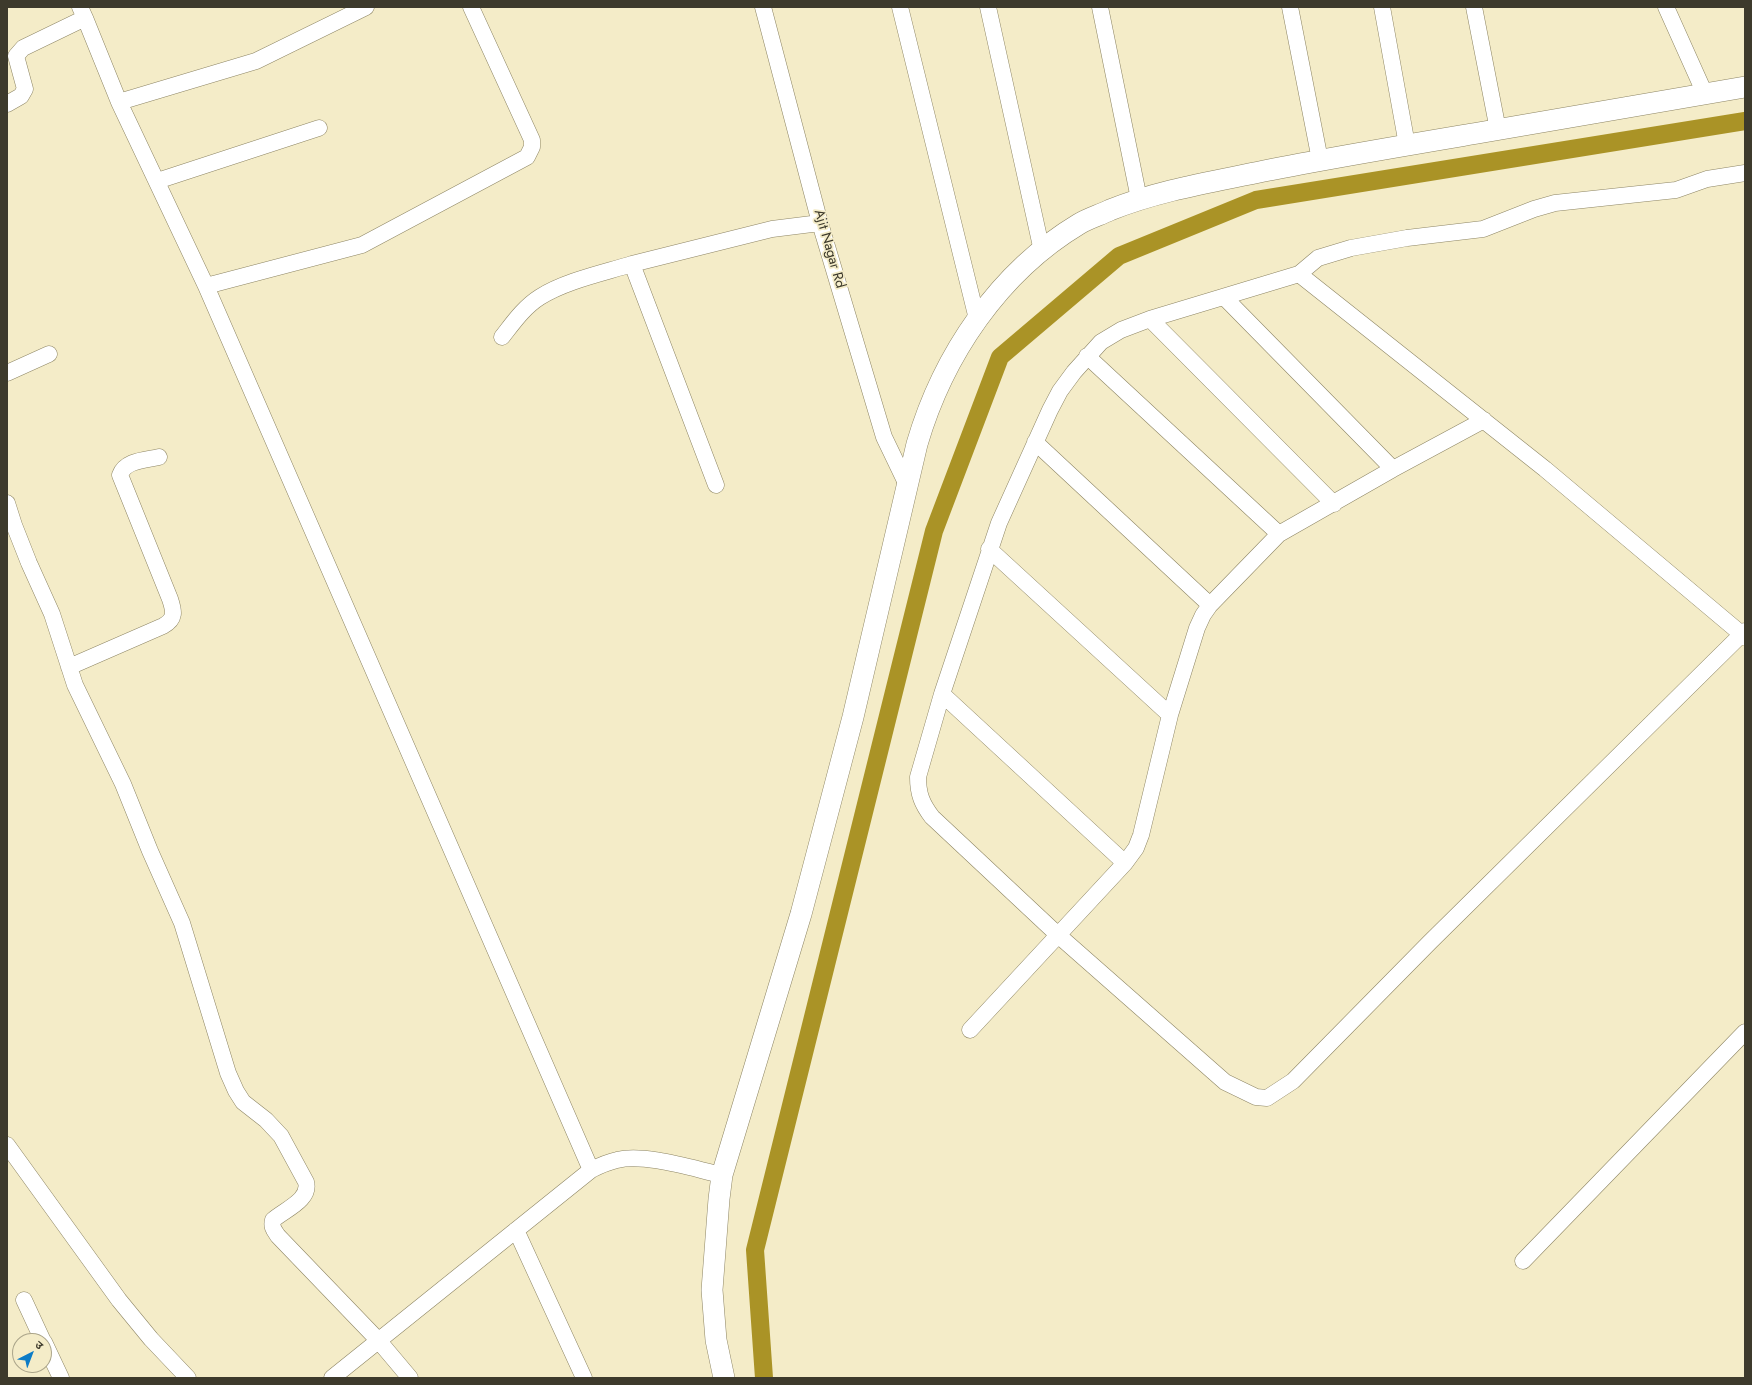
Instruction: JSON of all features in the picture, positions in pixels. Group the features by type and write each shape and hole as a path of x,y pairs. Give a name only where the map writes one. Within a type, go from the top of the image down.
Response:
{"street":[{"path":"119,102 256,61 366,7"},
{"path":"206,286 362,245 526,157 532,147 532,140 471,7"},
{"name":"Ajit Nagar Rd","path":"763,7 820,222 884,437 908,487"},
{"path":"900,7 976,320"},
{"path":"988,7 1042,250"},
{"path":"1100,7 1139,199"},
{"path":"1290,7 1320,160"},
{"path":"1382,7 1407,145"},
{"path":"1474,7 1498,130"},
{"path":"1666,7 1705,94"},
{"path":"7,104 21,96 25,89 16,56 20,50 82,12 119,102 206,286 591,1170"},
{"path":"724,1378 716,1340 712,1290 722,1176 801,914 853,717 917,444 926,413 937,387 976,320 1001,289 1042,250 1081,223 1139,199 1181,188 1320,160 1745,87"},
{"path":"157,181 319,128"},
{"path":"1299,274 1484,420 1744,634 1430,942 1293,1081 1267,1098 1256,1097 1225,1082 1058,935 932,817 920,800 918,777 942,694 989,549 1035,442 1060,391 1087,356 1101,342 1121,330 1150,319 1224,297 1267,282 1299,274 1318,258 1351,248 1407,238 1483,229 1534,209 1555,203 1676,190 1707,179 1745,173"},
{"path":"502,337 526,309 540,297 569,284 632,264 772,229 820,222"},
{"path":"632,264 716,485"},
{"path":"1224,297 1393,469"},
{"path":"1150,319 1334,504"},
{"path":"7,373 49,354"},
{"path":"1087,356 1279,534"},
{"path":"970,1030 1125,863 1136,848 1141,835 1170,715 1198,628 1203,615 1210,606 1279,534 1393,469 1484,420"},
{"path":"1035,442 1210,606"},
{"path":"69,667 163,626 172,620 174,615 170,599 120,475 122,470 129,464 159,457"},
{"path":"7,503 29,563 52,614 75,685 120,778 182,923 228,1073 243,1102 266,1120 281,1136 308,1187 302,1199 273,1220 272,1225 278,1236 378,1340 410,1378"},
{"path":"989,549 1170,715"},
{"path":"942,694 1125,863"},
{"path":"1523,1261 1745,1032"},
{"path":"7,1145 119,1300 151,1339 188,1378"},
{"path":"332,1378 591,1170 616,1160 633,1158 662,1162 722,1176"},
{"path":"516,1230 584,1378"},
{"path":"24,1300 40,1333"},
{"path":"52,1359 61,1378"}],"waterway":[{"path":"764,1378 755,1250 934,531 1000,357 1119,256 1256,200 1745,121"}]}
